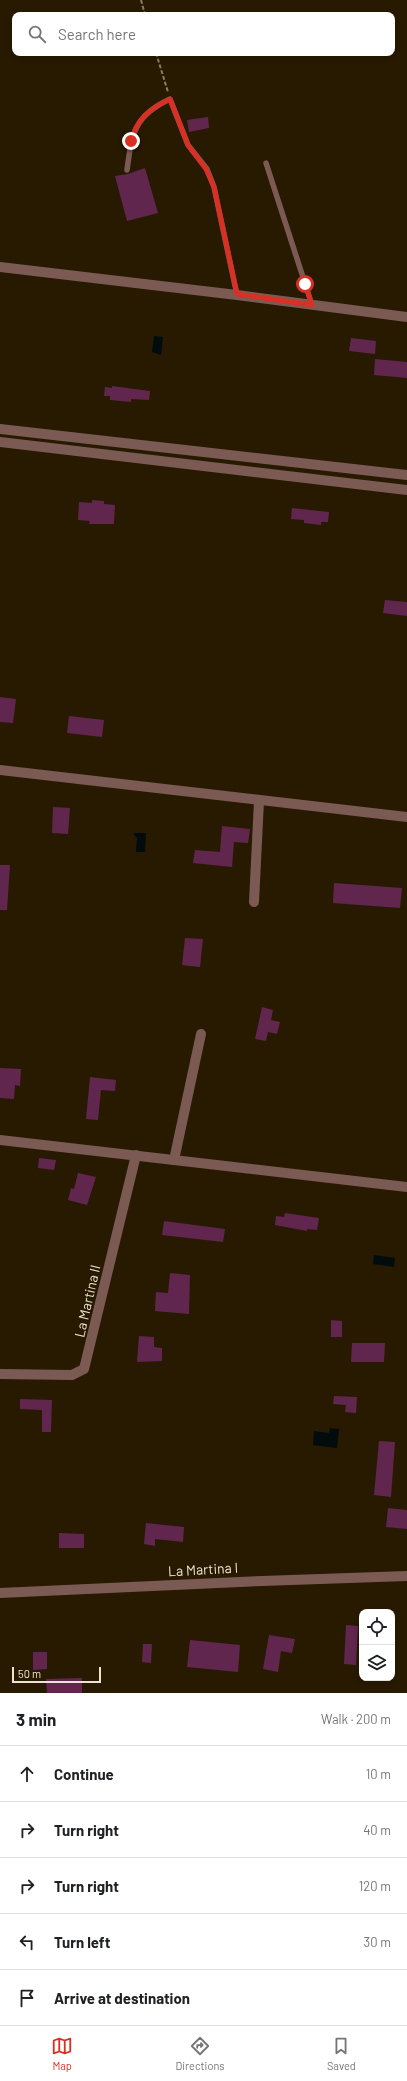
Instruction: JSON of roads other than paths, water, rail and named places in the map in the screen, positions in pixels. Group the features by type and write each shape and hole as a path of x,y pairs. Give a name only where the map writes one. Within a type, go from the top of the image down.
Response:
{"street":[{"path":"0,267 237,294 407,317"},
{"path":"0,429 407,476"},
{"path":"0,442 407,490"},
{"path":"0,770 407,817"},
{"path":"254,902 260,801"},
{"path":"174,1160 201,1034"},
{"path":"0,1140 407,1187"},
{"name":"La Martina II","path":"0,1374 72,1376 84,1369 136,1155"},
{"name":"La Martina I","path":"0,1593 407,1576"}],"lane":[{"path":"127,170 131,141 135,128 142,116 155,106 170,99 188,145 206,169 214,187 237,294"},
{"path":"266,163 312,305"}]}
